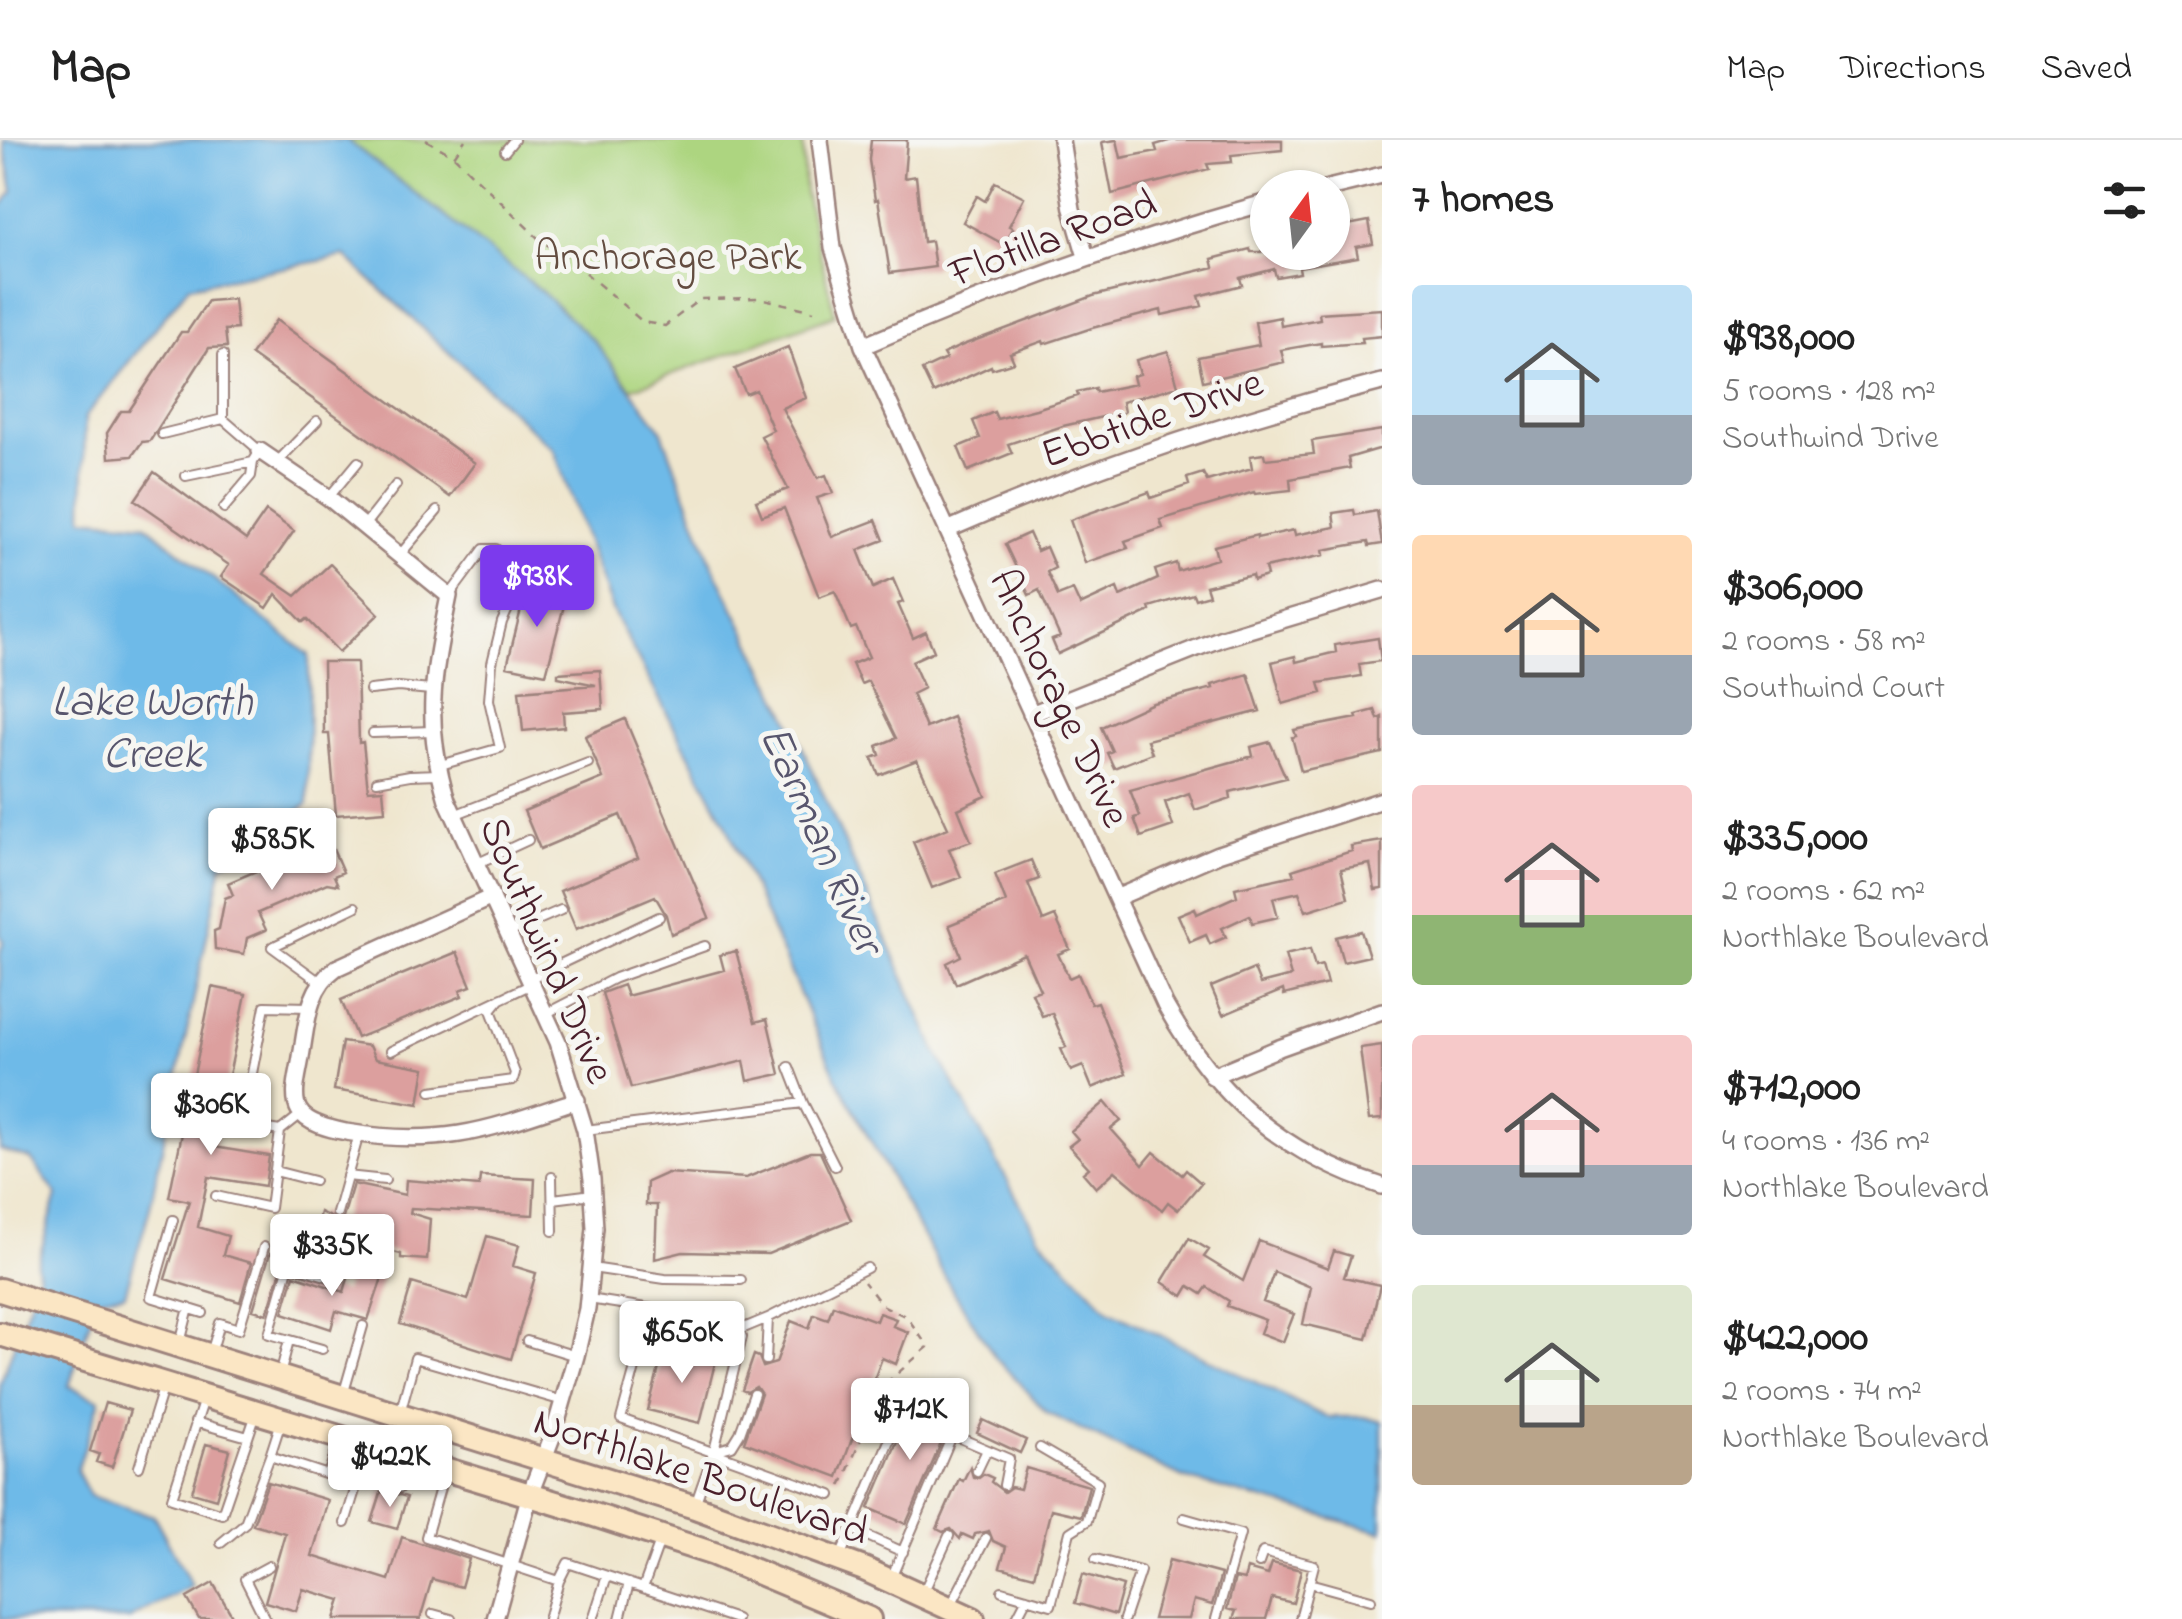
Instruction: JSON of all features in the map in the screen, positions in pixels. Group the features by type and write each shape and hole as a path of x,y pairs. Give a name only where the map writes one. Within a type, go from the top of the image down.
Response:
{"main road":[{"name":"Northlake Boulevard","path":"10,1294 695,1507 839,1560 922,1596 948,1614 972,1619"},
{"name":"Northlake Boulevard","path":"3,1335 530,1494 714,1554 833,1610 869,1619"},
{"path":"196,1395 197,1351"}],"street":[{"name":"Anchorage Drive","path":"820,140 833,248 863,346 1165,1005 1212,1076 1249,1114 1318,1160 1382,1186"},
{"path":"1061,140 1072,208 1086,257"},
{"path":"1350,183 1382,175"},
{"name":"Flotilla Road","path":"863,346 1086,257 1250,207"},
{"name":"Ebbtide Drive","path":"947,530 1086,472 1173,441 1293,404 1382,382"},
{"path":"256,457 278,461 449,596"},
{"path":"1031,714 1222,638 1382,590"},
{"name":"Southwind Drive","path":"449,596 432,690 432,731 438,770 454,815 545,1014 577,1100 593,1194 592,1268 576,1356 530,1494 495,1619"},
{"path":"1116,898 1234,848 1382,800"},
{"path":"492,897 336,968 320,982 309,1007 295,1094 298,1109 310,1120 334,1130 382,1138 456,1137 577,1100"},
{"path":"1212,1076 1382,1011"}],"lane":[{"path":"505,151 514,140"},
{"path":"224,355 223,418 256,457"},
{"path":"162,434 223,418"},
{"path":"278,461 317,420"},
{"path":"186,476 256,457"},
{"path":"224,508 251,476 256,457"},
{"path":"329,498 358,462"},
{"path":"363,527 396,484"},
{"path":"398,556 437,511"},
{"path":"449,596 484,548 496,549 522,578"},
{"path":"376,782 438,770 500,748 489,700 492,663 502,622 522,578 544,564"},
{"path":"370,690 432,690"},
{"path":"373,733 432,731"},
{"path":"454,815 588,763"},
{"path":"476,864 528,840"},
{"path":"320,982 272,947 355,907"},
{"path":"508,933 561,910"},
{"path":"392,1051 659,917"},
{"path":"545,1014 615,978 705,946"},
{"path":"432,1091 514,1080 515,1073 491,1010 500,999"},
{"path":"280,1132 242,1126 265,1006 309,1007"},
{"path":"789,1066 835,1166"},
{"path":"585,1130 803,1103"},
{"path":"216,1196 270,1208 280,1132 302,1113"},
{"path":"337,1213 359,1134"},
{"path":"275,1171 314,1181"},
{"path":"348,1176 385,1180"},
{"path":"552,1177 554,1231"},
{"path":"553,1199 593,1194"},
{"path":"173,1220 151,1297 203,1313"},
{"path":"197,1351 220,1323 240,1330 264,1246"},
{"path":"322,1349 269,1334 289,1264 339,1280"},
{"path":"592,1268 665,1279 741,1280"},
{"path":"739,1330 868,1268"},
{"path":"588,1299 734,1322 739,1330 742,1336 714,1452 695,1507"},
{"path":"189,1308 197,1351"},
{"path":"650,1310 621,1419 831,1495"},
{"path":"766,1360 768,1318"},
{"path":"342,1396 363,1326"},
{"path":"646,1326 738,1352"},
{"path":"279,1377 289,1340"},
{"path":"528,1341 576,1356"},
{"path":"400,1414 415,1358 563,1401"},
{"path":"139,1467 164,1385"},
{"path":"839,1560 912,1386 963,1410 890,1581"},
{"path":"714,1452 732,1446 754,1394"},
{"path":"196,1395 195,1422 172,1498 222,1514 256,1413"},
{"path":"221,1544 245,1523 281,1420"},
{"path":"195,1422 248,1437"},
{"path":"953,1435 1009,1459 1004,1485"},
{"path":"270,1456 328,1475 340,1438"},
{"path":"345,1524 369,1447"},
{"path":"1002,1591 1050,1605 1070,1532 1087,1522 1098,1482 1040,1448"},
{"path":"977,1470 987,1450"},
{"path":"360,1476 400,1488 409,1459"},
{"path":"445,1470 426,1536 559,1581"},
{"path":"1184,1518 1240,1534 1216,1619"},
{"path":"852,1529 903,1552"},
{"path":"922,1596 949,1536"},
{"path":"643,1588 662,1537"},
{"path":"948,1614 986,1538"},
{"path":"1260,1564 1263,1552 1314,1566 1300,1619"},
{"path":"1096,1559 1140,1571 1124,1619"},
{"path":"548,1619 568,1563 736,1619"},
{"path":"265,1619 245,1578 269,1566"},
{"path":"594,1619 607,1576"},
{"path":"620,1619 629,1583"},
{"path":"1309,1583 1371,1600"},
{"path":"1016,1619 1027,1598"},
{"path":"699,1619 703,1608"},
{"path":"433,1614 450,1619"}],"path":[{"path":"426,140 454,156 515,219 561,252 642,322 665,326 700,299 760,298 814,311"},
{"path":"454,156 465,140"},
{"path":"840,1487 884,1385 928,1346 907,1318 882,1305 856,1273"}],"green space":[{"name":"Anchorage Park","path":"342,140 803,140 805,192 835,315 631,389 594,341"}],"water":[{"name":"Lake Worth Creek","path":"3,140 347,140 540,290 594,341 661,429 711,562 798,737 936,1051 1038,1236 1109,1310 1326,1417 1364,1417 1382,1422 1382,1532 1183,1478 1047,1413 995,1357 950,1286 836,1077 726,824 612,610 554,450 345,256 189,286 85,417 83,518 145,524 309,655 308,804 222,865 149,1211 125,1294 97,1298 69,1386 100,1400 77,1471 90,1496 154,1516 192,1586 129,1619 0,1619 0,1384 39,1277 37,1265 57,1195 31,1159 0,1150 0,208 13,191"}],"building":[{"path":"871,140 907,140 904,178 916,176 923,242 931,241 935,267 890,273 869,160"},
{"path":"1117,140 1121,158 1157,151 1155,145 1172,140 1282,140 1282,150 1231,155 1232,162 1207,164 1209,169 1112,194 1102,142"},
{"path":"995,182 1024,197 1009,226 1013,228 1005,245 963,222 977,196 985,201"},
{"path":"1369,221 1373,244 1356,247 1358,257 1350,258 1350,225"},
{"path":"1250,249 1250,270 1270,270 1240,278 1242,285 1199,296 1202,306 1162,315 1161,310 1010,353 1014,362 992,369 991,366 933,393 922,370 946,359 943,354 963,345 1093,296 1214,267 1212,259"},
{"path":"1274,270 1300,270 1300,273 1276,277"},
{"path":"234,299 237,329 225,330 227,347 209,348 150,441 142,442 132,456 109,458 107,433 121,411 129,411 181,332 187,332 208,301"},
{"path":"1382,309 1382,336 1361,338 1362,343 1321,343 1281,350 1284,362 1203,381 1198,357 1259,345 1255,322 1280,317 1281,326 1320,319 1319,313"},
{"path":"276,320 475,463 450,497 251,355"},
{"path":"788,347 806,398 782,408 818,478 826,475 833,493 817,498 832,537 876,520 884,540 858,550 873,588 893,579 903,602 898,604 913,638 926,632 934,651 912,661 924,688 912,694 926,728 953,717 986,796 958,809 971,841 949,849 961,877 932,888 913,842 948,828 917,760 879,775 872,758 880,755 877,746 896,738 868,681 861,684 852,664 869,657 856,627 851,629 835,591 819,597 784,508 762,516 756,501 788,489 761,436 773,430 756,390 746,394 735,369"},
{"path":"1168,351 1178,386 1122,402 1124,412 1008,444 1012,453 968,471 958,447 980,438 973,421 994,412 997,419 1036,409 1078,396 1077,392 1135,384 1133,376 1140,374 1136,360"},
{"path":"1382,430 1382,448 1348,458 1350,468 1290,479 1291,490 1254,492 1160,520 1163,528 1125,541 1128,548 1085,563 1070,520 1149,492 1151,498 1189,485 1187,478 1203,473 1207,481 1252,468 1250,456 1264,454 1265,459 1314,454 1312,441"},
{"path":"154,472 246,540 266,511 294,531 264,574 296,596 330,564 379,614 339,652 276,594 267,608 221,577 229,565 135,500"},
{"path":"1354,510 1355,515 1377,511 1382,544 1369,546 1368,542 1323,550 1324,555 1265,568 1267,576 1253,580 1252,575 1206,586 1209,595 1195,599 1193,594 1149,607 1150,611 1058,654 1052,640 1060,637 1039,590 1029,595 1005,544 1029,533 1037,551 1046,547 1055,568 1047,572 1058,596 1073,590 1080,605 1117,588 1120,596 1158,579 1155,570 1176,563 1178,571 1217,559 1214,546 1257,535 1294,530 1295,535 1335,527 1333,513"},
{"path":"527,585 567,594 546,674 507,666"},
{"path":"1378,638 1381,661 1359,664 1361,676 1319,683 1322,693 1283,704 1272,662 1295,656 1296,662 1336,652 1335,645"},
{"path":"323,662 357,662 359,743 363,742 368,790 383,789 385,811 336,815 329,734 324,734"},
{"path":"600,670 603,709 563,712 564,727 523,731 519,691 596,685 558,677 558,673"},
{"path":"1248,674 1260,711 1147,740 1152,753 1114,768 1107,753 1112,751 1101,727 1153,703 1213,688 1212,685"},
{"path":"1375,710 1378,719 1382,717 1382,753 1301,771 1292,737 1296,736 1294,730 1357,718 1356,715"},
{"path":"625,719 709,918 671,934 655,896 576,929 560,891 638,858 620,815 540,849 524,811 603,778 585,736"},
{"path":"1270,742 1286,778 1230,792 1231,798 1195,810 1189,793 1165,802 1173,826 1141,837 1134,818 1140,816 1130,790 1253,756 1251,747"},
{"path":"329,840 343,872 334,876 338,885 327,883 258,913 266,930 247,938 244,954 215,949 214,931 219,929 225,898 233,895 228,883"},
{"path":"1382,841 1382,889 1375,890 1370,864 1341,869 1348,898 1306,911 1299,892 1273,898 1278,917 1252,923 1250,915 1222,928 1226,937 1210,944 1206,935 1190,942 1178,915 1195,908 1197,914 1237,896 1235,888 1294,875 1292,870 1352,851 1351,846"},
{"path":"1031,860 1039,879 1028,883 1043,921 1055,916 1070,949 1058,954 1069,978 1078,974 1091,1004 1097,1002 1126,1074 1092,1088 1083,1066 1071,1071 1052,1013 1042,1016 1032,993 1040,990 1024,954 956,984 947,963 961,956 949,925 1006,902 995,874"},
{"path":"1361,931 1369,956 1343,962 1336,937"},
{"path":"1310,949 1315,967 1322,965 1327,984 1284,995 1283,990 1223,1015 1211,987 1254,969 1260,984 1291,976 1285,955"},
{"path":"736,951 755,1022 767,1019 780,1074 748,1081 744,1061 631,1088 602,993 623,985 627,996 724,970 720,955"},
{"path":"457,952 471,986 460,990 462,996 357,1038 341,1000"},
{"path":"212,987 246,994 214,1147 269,1156 265,1186 208,1177 198,1227 228,1236 223,1255 251,1263 240,1302 165,1279 189,1201 169,1197"},
{"path":"342,1042 369,1046 375,1059 425,1068 419,1104 334,1090"},
{"path":"1382,1045 1382,1119 1369,1120 1360,1048"},
{"path":"1105,1102 1121,1121 1111,1129 1143,1165 1154,1152 1182,1175 1186,1170 1201,1183 1178,1210 1168,1202 1162,1210 1115,1171 1096,1188 1083,1173 1089,1168 1069,1146 1078,1139 1071,1131"},
{"path":"810,1152 820,1152 851,1220 768,1254 683,1252 655,1259 657,1205 646,1205 647,1182 667,1173 746,1178"},
{"path":"480,1176 535,1179 533,1215 411,1208 410,1213 430,1219 427,1260 401,1258 401,1254 315,1232 320,1212 336,1220 343,1218 353,1184 405,1195 406,1180 479,1186"},
{"path":"487,1236 519,1245 513,1266 536,1273 511,1359 400,1324 412,1283 468,1300"},
{"path":"1189,1238 1209,1250 1204,1257 1243,1281 1259,1241 1328,1268 1334,1251 1351,1256 1344,1277 1380,1285 1367,1339 1303,1324 1311,1287 1274,1272 1263,1302 1294,1314 1283,1342 1260,1333 1265,1320 1227,1306 1229,1301 1207,1287 1202,1294 1189,1286 1183,1296 1162,1282"},
{"path":"270,1253 285,1258 267,1314 253,1310"},
{"path":"351,1268 382,1278 368,1320 336,1311 331,1329 283,1313 294,1275 344,1292"},
{"path":"833,1305 876,1321 879,1313 896,1319 893,1326 908,1332 896,1364 882,1358 838,1477 744,1442 761,1394 756,1387 747,1392 742,1390 754,1355 763,1367 776,1363 791,1321 809,1328 814,1314 828,1319"},
{"path":"664,1349 715,1363 700,1423 648,1410"},
{"path":"914,1402 952,1418 906,1524 869,1508"},
{"path":"105,1403 130,1410 112,1467 96,1462 99,1454 90,1451"},
{"path":"983,1420 1026,1440 1020,1453 977,1433"},
{"path":"206,1444 230,1450 216,1499 192,1492"},
{"path":"970,1467 973,1477 984,1474 993,1478 991,1482 1004,1492 1011,1487 1020,1489 1026,1468 1089,1486 1081,1516 1051,1509 1034,1576 1000,1567 1006,1547 993,1541 989,1531 975,1534 973,1539 962,1534 960,1539 951,1529 937,1529 959,1479 963,1481"},
{"path":"268,1482 328,1500 312,1556 389,1580 402,1537 469,1559 461,1587 432,1579 420,1619 335,1619 341,1600 303,1589 296,1611 265,1602 285,1533 253,1524"},
{"path":"382,1490 407,1497 397,1529 372,1522"},
{"path":"1169,1560 1221,1574 1212,1605 1194,1600 1189,1619 1153,1619"},
{"path":"1272,1563 1301,1570 1293,1603 1272,1598 1266,1619 1233,1619 1236,1611 1227,1609 1235,1578 1244,1580 1247,1569 1268,1575"},
{"path":"1083,1574 1123,1586 1115,1615 1075,1603"},
{"path":"213,1583 234,1619 199,1619 187,1598"}],"water label":[{"name":"Earman River","path":"824,838"}]}
